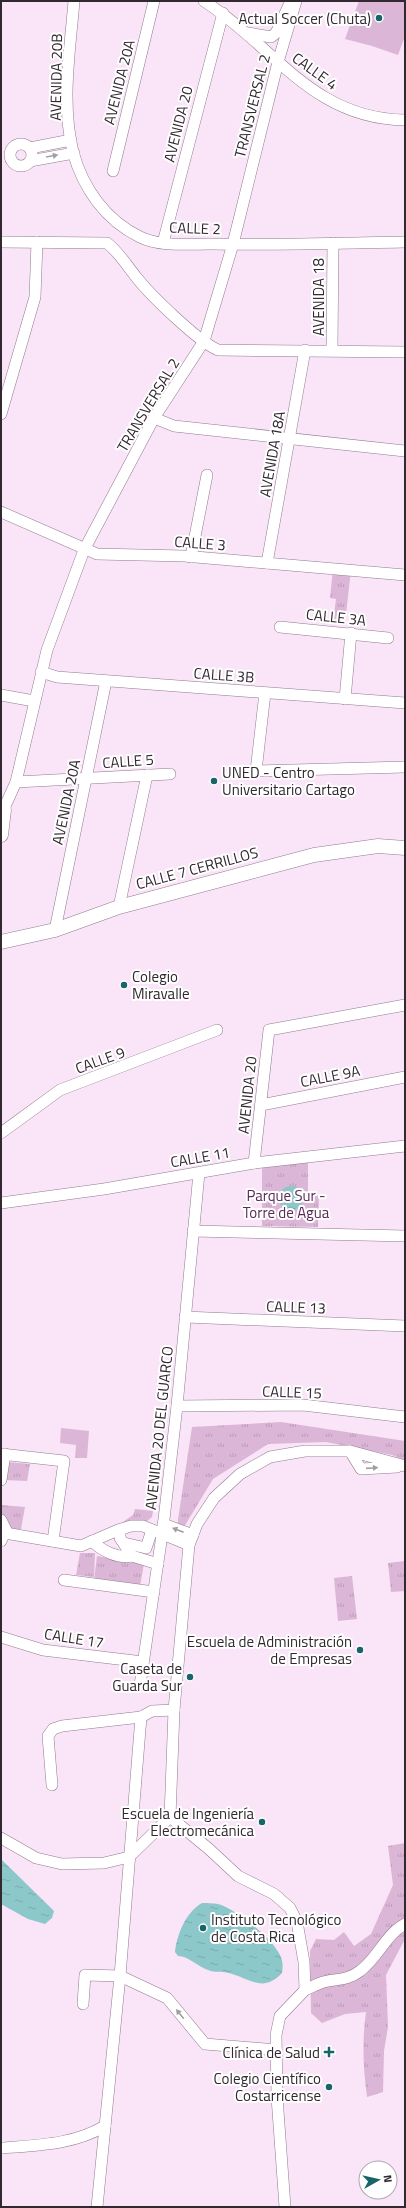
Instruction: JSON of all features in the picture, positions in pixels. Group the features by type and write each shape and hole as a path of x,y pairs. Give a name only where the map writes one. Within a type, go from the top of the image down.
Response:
{"main road":[{"path":"1,835 2,813"},
{"name":"CALLE 7 CERRILLOS","path":"1,942 55,930 119,907 314,855 378,846 405,848"},
{"path":"1,934 18,938"}],"street":[{"name":"AVENIDA 20B","path":"74,1 68,90 71,140 74,153"},
{"name":"AVENIDA 20A","path":"112,171 154,1"},
{"name":"CALLE 4","path":"204,1 223,13 278,62 321,96 358,113 405,120"},
{"path":"245,32 271,37 276,33 287,7 295,1"},
{"name":"TRANSVERSAL 2","path":"2,813 16,782 47,650 84,550 154,418 204,341 233,244 278,62 295,1"},
{"name":"AVENIDA 20","path":"163,243 223,13"},
{"path":"71,140 30,148 23,144 19,144 6,150 10,159 16,165 24,166 30,161 74,153"},
{"path":"30,148 32,153 30,161"},
{"name":"CALLE 2","path":"74,153 88,189 105,212 140,237 163,243 233,244 405,242"},
{"path":"1,242 107,243 115,249 148,292 204,341 218,350 332,350 405,352"},
{"path":"2,407 35,298 37,242"},
{"name":"AVENIDA 18","path":"332,350 333,243"},
{"name":"AVENIDA 18A","path":"267,564 305,350"},
{"path":"154,418 174,426 405,451"},
{"path":"191,557 207,474"},
{"name":"CALLE 3","path":"1,512 84,550 97,554 191,557 405,575"},
{"name":"CALLE 3A","path":"280,626 388,638"},
{"path":"345,699 351,634"},
{"name":"CALLE 3B","path":"41,672 57,677 405,704"},
{"name":"AVENIDA 20A","path":"55,930 106,681"},
{"path":"265,693 256,771 405,767"},
{"path":"1,695 34,701"},
{"name":"CALLE 5","path":"16,782 170,774"},
{"path":"119,907 147,775"},
{"name":"AVENIDA 20","path":"254,1163 269,1030 405,1005"},
{"name":"CALLE 9","path":"1,1133 60,1090 217,1030"},
{"name":"CALLE 9A","path":"261,1105 405,1077"},
{"name":"CALLE 11","path":"1,1203 30,1200 254,1163 405,1146"},
{"name":"AVENIDA 20 DEL GUARCO","path":"140,1685 158,1564 159,1529 177,1406 199,1173"},
{"path":"193,1231 405,1236"},
{"name":"CALLE 13","path":"185,1317 405,1326"},
{"name":"CALLE 15","path":"177,1406 303,1405 405,1417"},
{"path":"1,1838 36,1858 62,1864 104,1863 129,1857 170,1817 174,1710 191,1540 197,1524 214,1498 240,1474 270,1457 305,1451 350,1450 361,1469 405,1466"},
{"path":"1,1480 3,1454 64,1461 53,1542"},
{"path":"1,1520 5,1526 3,1537 81,1546 120,1530 142,1526 159,1529 191,1540"},
{"path":"124,1543 146,1548 159,1529"},
{"path":"120,1530 120,1538 132,1556"},
{"path":"92,1541 100,1549 114,1554 126,1557 132,1556 158,1564"},
{"path":"64,1580 154,1592"},
{"name":"CALLE 17","path":"1,1637 43,1650 143,1662"},
{"path":"52,1785 48,1736 53,1729 62,1726 141,1718 152,1710 174,1710"},
{"path":"97,2207 120,1976 141,1718"},
{"path":"170,1817 238,1876 274,1894 290,1908 297,1922 304,1962 305,1990"},
{"path":"285,2207 276,2050 276,2035 280,2016 305,1990 327,1981 350,1977 360,1971 372,1960 389,1936 405,1924"},
{"path":"83,2004 85,1975 120,1976 167,1998 205,2044 276,2050"},
{"path":"1,2148 76,2140 90,2135 105,2126"}],"green space":[{"name":"Actual Soccer (Chuta)","path":"359,1 405,1 405,36 398,55 345,39"},
{"path":"333,569 351,570 345,623 333,622 336,599 330,598"},
{"name":"Parque Sur - Torre de Agua","path":"310,1160 308,1163 308,1196 319,1196 318,1227 262,1226 262,1167"},
{"path":"281,1422 405,1441 405,1461 392,1455 326,1442 268,1444 213,1479 184,1527 176,1533 192,1427"},
{"path":"61,1428 89,1431 87,1458 75,1458 76,1445 60,1443"},
{"path":"7,1462 30,1464 27,1481 5,1480"},
{"path":"1,1505 25,1507 21,1529 6,1530 1,1519"},
{"path":"135,1509 153,1511 152,1517 147,1521 123,1522 133,1515"},
{"path":"80,1553 95,1553 94,1577 76,1575"},
{"path":"97,1556 144,1564 140,1586 94,1580"},
{"path":"405,1561 405,1591 391,1592 388,1563"},
{"path":"352,1576 357,1619 338,1621 334,1578"},
{"path":"405,1843 405,1939 386,1975 388,2027 384,2051 383,2092 367,2097 364,2054 366,2012 345,2014 322,2023 311,2013 310,1951 316,1939 334,1940 344,1932 354,1946 371,1934 393,1885 388,1846"}],"water":[{"path":"286,1186 296,1186 303,1193 303,1203 296,1210 286,1210 279,1203 279,1193"},
{"path":"1,1859 54,1911 52,1918 45,1924 28,1919 1,1904"},
{"path":"202,1903 218,1904 225,1907 243,1918 261,1932 280,1955 282,1959 282,1973 269,1982 257,1983 229,1973 204,1969 182,1956 178,1956 175,1952 176,1945 183,1924 191,1912"}],"place":[{"name":"Actual Soccer (Chuta)","path":"379,18"},
{"name":"UNED - Centro Universitario Cartago","path":"214,781"},
{"name":"Colegio Miravalle","path":"124,985"},
{"name":"Escuela de Administración de Empresas","path":"360,1650"},
{"name":"Caseta de Guarda Sur","path":"190,1677"},
{"name":"Escuela de Ingeniería Electromecánica","path":"262,1822"},
{"name":"Instituto Tecnológico de Costa Rica","path":"203,1928"},
{"name":"Clínica de Salud","path":"329,2052"},
{"name":"Colegio Científico Costarricense","path":"329,2087"}]}
